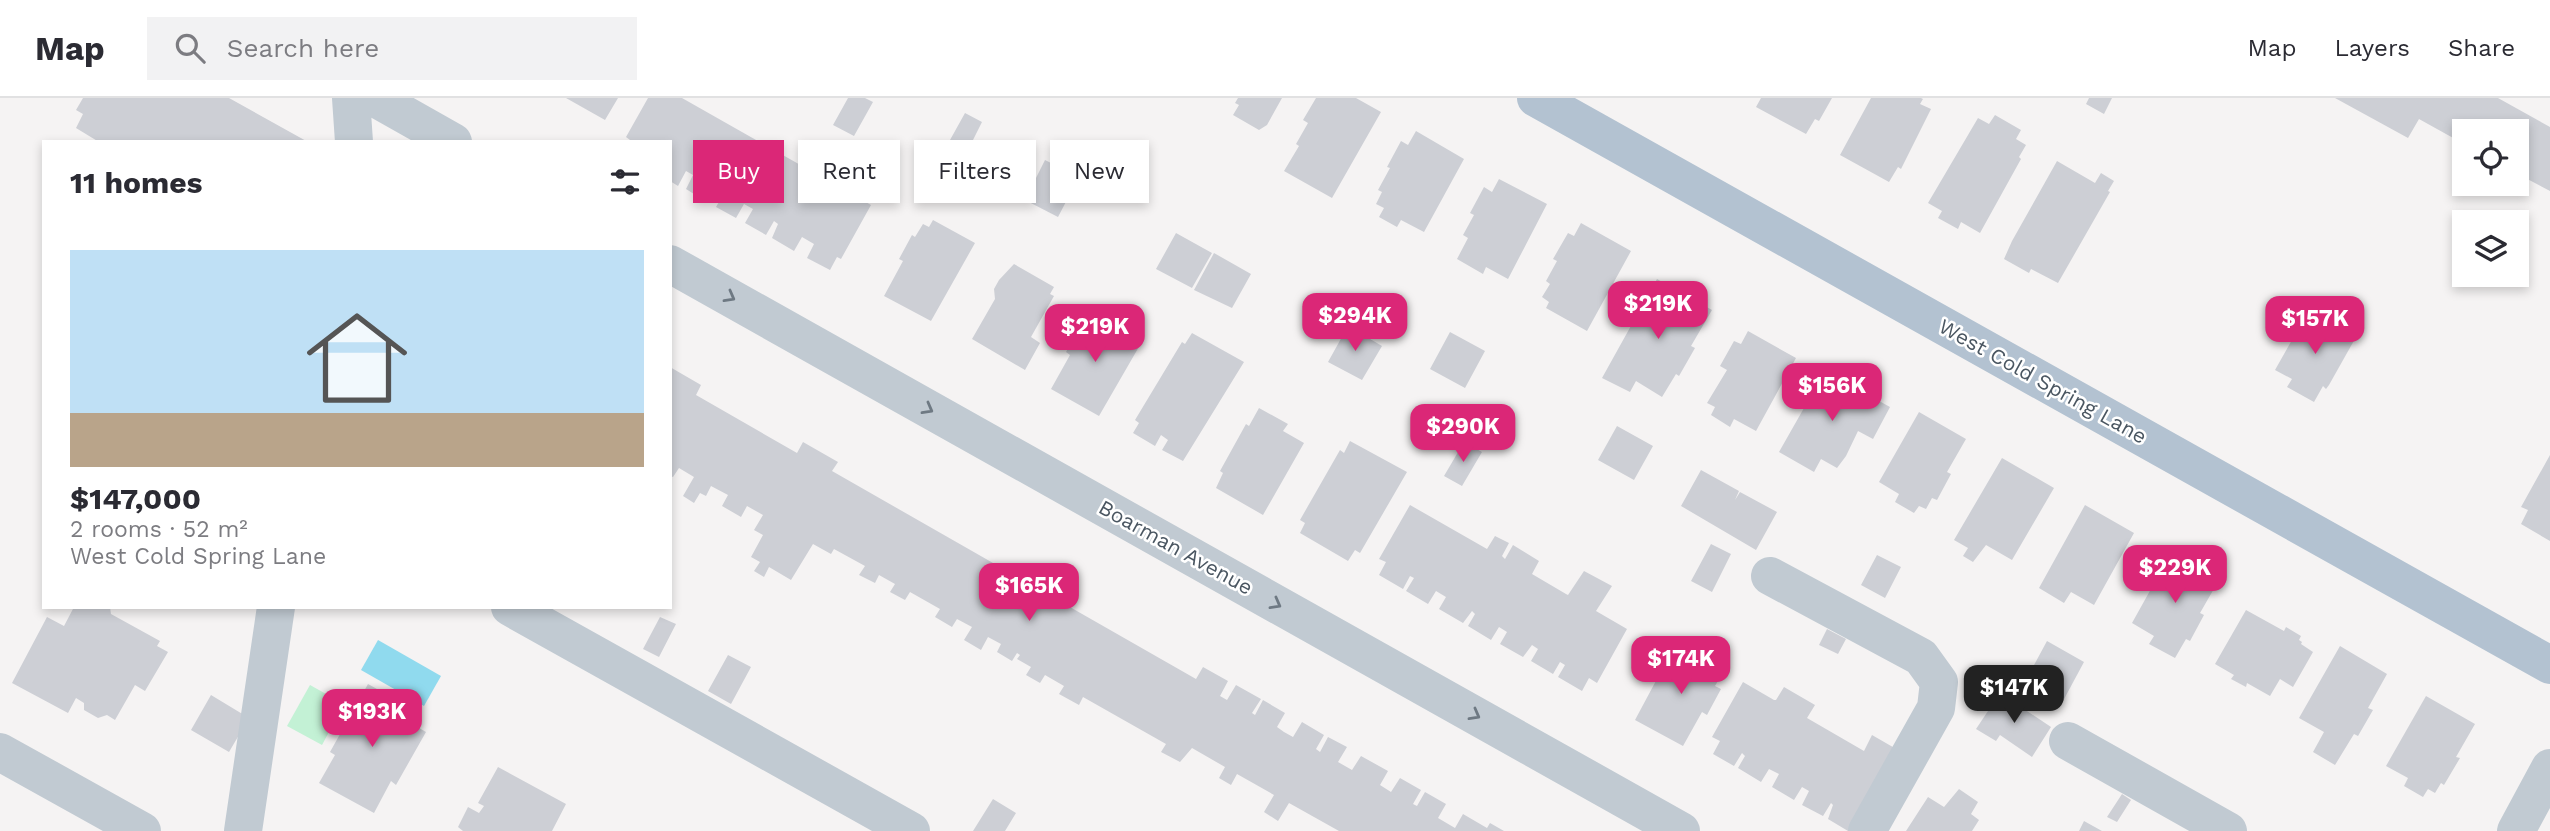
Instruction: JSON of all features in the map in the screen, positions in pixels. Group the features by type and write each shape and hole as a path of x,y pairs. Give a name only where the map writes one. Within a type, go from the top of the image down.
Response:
{"main road":[{"name":"West Cold Spring Lane","path":"1536,98 2550,665"}],"street":[{"path":"355,140 375,100 449,140"},
{"name":"Boarman Avenue","path":"672,265 1681,831"},
{"path":"1770,576 1921,657 1939,682 1936,708 1867,831"},
{"path":"243,831 276,609"},
{"path":"514,609 911,831"},
{"path":"2068,741 2228,831"},
{"path":"0,752 142,831"},
{"path":"2516,831 2550,768"}],"green space":[{"path":"310,685 344,704 322,745 287,726"}],"water":[{"path":"378,640 441,676 424,706 361,670"}],"building":[{"path":"83,98 229,98 304,140 96,140 76,128 83,114 76,110"},
{"path":"566,98 618,98 605,120"},
{"path":"648,98 682,98 756,140 693,140 693,175 686,171 678,186 672,182 672,140 630,140 626,137"},
{"path":"848,98 865,98 873,102 854,136 833,125"},
{"path":"1238,98 1282,98 1267,125 1259,130 1233,115 1239,105 1235,103"},
{"path":"1316,98 1356,98 1381,112 1332,198 1284,171 1299,146 1296,144 1308,123 1303,120"},
{"path":"1761,98 1832,98 1819,121 1815,119 1806,134 1756,107"},
{"path":"1871,98 1921,98 1923,99 1920,104 1931,109 1901,169 1898,167 1889,182 1840,155"},
{"path":"2089,98 2112,98 2104,114 2086,104"},
{"path":"2335,98 2498,98 2550,127 2550,191 2529,180 2529,119 2452,119 2452,137 2419,119 2408,138"},
{"path":"965,113 982,122 973,140 950,140"},
{"path":"1995,115 2021,130 2016,139 2026,145 1980,233 1961,222 1958,229 1938,218 1942,211 1928,203 1978,118 1989,124"},
{"path":"1416,131 1464,159 1424,232 1401,220 1397,227 1379,217 1384,208 1376,204 1382,192 1378,190 1390,168 1387,167 1401,141 1408,145"},
{"path":"784,156 798,164 798,203 871,205 841,259 837,257 830,270 807,258 814,244 802,237 794,251 772,238 778,224 774,221 766,235 745,223 753,209 744,204 736,218 716,207 718,203 784,203"},
{"path":"1045,160 1050,162 1050,203 1065,203 1058,217 1031,203 1036,203 1036,178"},
{"path":"2057,161 2095,183 2101,173 2114,181 2058,283 2031,269 2029,273 2004,259"},
{"path":"693,175 693,193 686,189"},
{"path":"1499,179 1547,204 1508,279 1486,267 1483,274 1457,259 1468,238 1463,235 1474,215 1470,213 1484,187 1492,192"},
{"path":"933,220 975,243 931,321 884,296 903,261 899,259 912,235 915,237 923,224 929,227"},
{"path":"1581,223 1631,251 1587,331 1546,308 1549,302 1542,297 1550,284 1546,281 1557,261 1553,259 1568,233 1574,236"},
{"path":"1176,233 1212,253 1192,288 1156,269"},
{"path":"1214,253 1251,274 1232,308 1194,290"},
{"path":"1014,264 1054,287 1050,294 1054,296 1031,337 1040,343 1025,370 972,339 995,299 994,289 999,280"},
{"path":"1657,279 1712,310 1691,346 1695,348 1679,376 1676,374 1662,397 1636,381 1630,392 1602,378"},
{"path":"2309,310 2356,337 2329,385 2326,389 2323,386 2314,402 2287,387 2292,379 2275,370"},
{"path":"1102,313 1122,325 1118,332 1140,345 1099,416 1051,389 1070,355 1066,352 1081,326 1084,328 1090,317 1097,321"},
{"path":"1348,326 1382,346 1362,380 1328,362"},
{"path":"1748,331 1796,358 1756,431 1734,419 1730,427 1711,415 1715,407 1707,403 1727,370 1720,366 1734,341 1741,344"},
{"path":"1450,332 1485,351 1465,388 1430,369"},
{"path":"1192,333 1244,362 1183,461 1162,450 1168,440 1161,435 1155,446 1133,433 1139,423 1135,420 1182,342 1185,344"},
{"path":"672,368 701,385 696,395 797,453 803,442 838,462 832,471 1196,679 1203,667 1228,681 1220,696 1227,700 1236,685 1261,699 1252,713 1255,715 1263,700 1285,713 1277,727 1284,732 1293,737 1302,722 1324,735 1316,749 1320,752 1328,737 1347,747 1338,762 1352,770 1361,756 1388,771 1380,785 1391,792 1400,778 1421,790 1413,804 1417,806 1425,792 1446,804 1438,818 1455,828 1463,814 1487,828 1490,823 1504,831 1339,831 1289,803 1278,821 1264,812 1274,795 1237,774 1231,785 1219,778 1225,767 1192,748 1180,762 1161,752 1166,744 1083,697 1079,705 1059,694 1064,686 1045,675 1040,683 1026,675 1031,667 1017,659 1020,655 1017,653 1012,661 997,652 1001,644 988,637 981,650 964,640 972,627 957,619 952,627 935,617 940,609 910,592 905,600 890,592 895,584 879,575 875,583 859,575 865,566 834,549 831,554 813,544 791,580 769,567 764,577 754,571 760,562 751,557 763,535 754,530 763,515 747,506 741,517 722,506 728,495 711,486 706,496 700,493 694,503 683,496 694,477 679,468 673,477"},
{"path":"1825,371 1890,407 1873,439 1858,431 1837,468 1821,459 1814,472 1779,452"},
{"path":"1259,408 1288,424 1283,431 1304,443 1263,515 1216,488 1223,473 1220,471 1246,424 1249,426"},
{"path":"1919,412 1966,439 1947,472 1951,474 1937,500 1932,498 1926,509 1919,506 1914,513 1895,502 1899,494 1879,482"},
{"path":"1617,426 1653,446 1634,480 1598,460"},
{"path":"1350,441 1407,472 1360,553 1355,550 1348,561 1300,533 1305,523 1300,520 1340,450 1344,453"},
{"path":"1464,442 1482,452 1462,486 1444,476"},
{"path":"2550,455 2550,541 2521,524 2528,510 2521,507"},
{"path":"2002,458 2054,488 2012,560 1986,545 1973,562 1963,556 1968,548 1954,540"},
{"path":"1701,470 1739,491 1735,500 1740,492 1777,512 1756,550 1681,506"},
{"path":"1410,505 1487,549 1495,536 1509,543 1502,556 1505,559 1513,545 1539,561 1532,574 1568,595 1584,571 1612,586 1596,611 1627,629 1597,683 1589,678 1582,691 1558,677 1565,665 1560,662 1553,674 1531,661 1538,649 1532,645 1523,657 1500,644 1507,632 1499,627 1491,640 1468,626 1475,614 1472,611 1463,623 1439,609 1446,597 1436,591 1428,604 1406,591 1414,578 1410,576 1403,589 1379,575 1386,562 1379,559"},
{"path":"2085,505 2134,533 2094,605 2071,592 2064,603 2039,588"},
{"path":"1711,544 1731,554 1712,592 1691,581"},
{"path":"2171,553 2219,580 2200,613 2204,615 2190,641 2186,639 2175,658 2149,644 2154,636 2132,623"},
{"path":"1877,555 1901,567 1885,598 1861,585"},
{"path":"73,609 110,609 111,614 160,641 157,646 168,652 145,691 135,685 115,720 107,715 98,718 84,710 84,703 76,698 68,713 12,683 47,617 64,626"},
{"path":"2246,610 2284,631 2286,627 2301,636 2301,644 2313,652 2293,687 2280,679 2270,696 2247,683 2246,687 2231,679 2234,675 2215,664"},
{"path":"660,617 676,624 659,657 643,649"},
{"path":"1827,629 1846,639 1838,654 1819,645"},
{"path":"2047,641 2084,662 2063,701 2026,680"},
{"path":"2340,646 2387,674 2368,708 2373,710 2358,736 2354,734 2335,765 2313,752 2324,732 2299,718"},
{"path":"1673,649 1695,660 1700,652 1719,663 1715,671 1722,674 1715,686 1721,689 1707,715 1702,712 1683,746 1635,720"},
{"path":"728,655 751,667 731,704 708,691"},
{"path":"1743,682 1774,700 1784,687 1815,705 1807,718 1864,751 1872,735 1898,750 1848,831 1828,819 1833,805 1831,803 1823,816 1802,805 1809,791 1802,787 1794,800 1772,787 1779,774 1769,769 1761,782 1738,768 1745,756 1742,753 1734,766 1713,754 1720,741 1712,737"},
{"path":"368,684 413,709 407,721 426,732 396,785 391,781 374,813 319,783 335,755 330,752"},
{"path":"2000,693 2051,727 2032,757 2000,735 1996,741 1976,729"},
{"path":"211,695 249,718 229,752 191,730"},
{"path":"2426,696 2475,724 2444,785 2441,783 2435,793 2428,789 2423,797 2404,786 2408,778 2386,766"},
{"path":"498,767 566,804 552,831 463,831 458,827 468,807 479,813 484,806 478,803"},
{"path":"1959,789 1978,802 1971,814 1979,820 1972,831 1906,831 1928,797 1944,807"},
{"path":"2122,794 2131,800 2117,822 2107,817"},
{"path":"993,799 1016,813 1005,831 973,831"},
{"path":"2084,821 2102,831 2079,831"}]}
